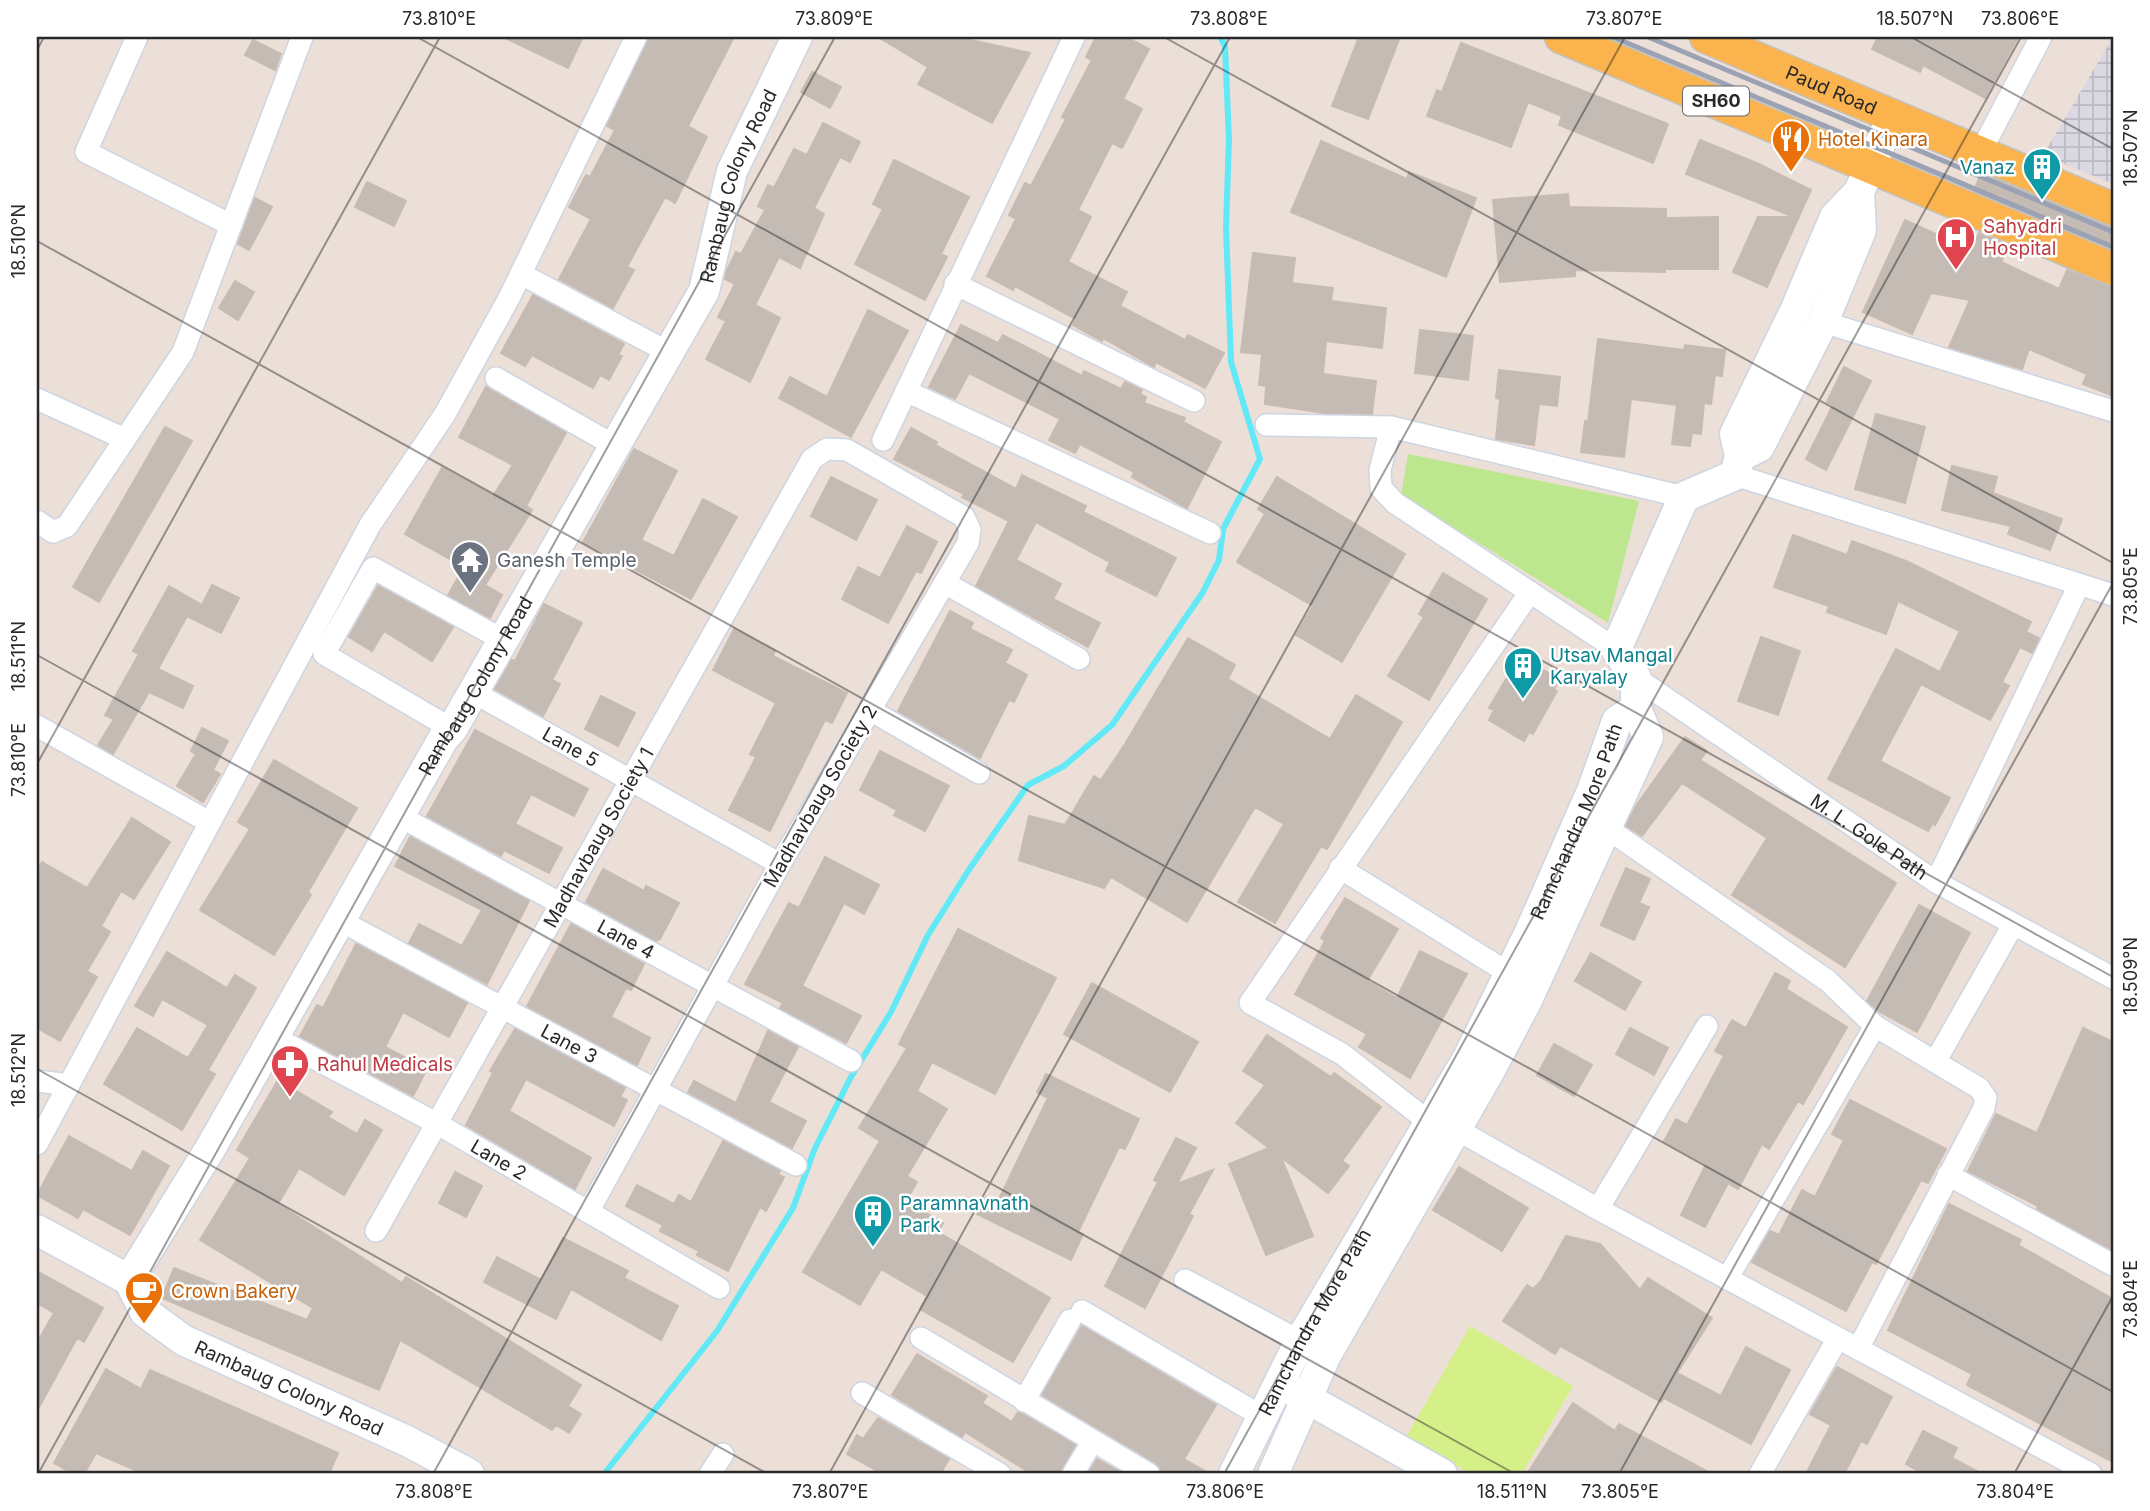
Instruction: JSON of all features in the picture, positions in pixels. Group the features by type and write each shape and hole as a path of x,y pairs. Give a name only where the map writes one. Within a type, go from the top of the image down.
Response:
{"main road":[{"name":"SH60","path":"1561,37 1865,179 2113,269"},
{"name":"Paud Road","path":"1706,37 2113,209"}],"street":[{"path":"137,37 86,152 231,225"},
{"path":"37,521 53,532 67,526 183,352 302,37"},
{"path":"37,1144 370,525 445,414 521,274 636,37"},
{"name":"Rambaug Colony Road","path":"469,1474 407,1441 183,1340 145,1312 129,1280 274,1037 443,739 452,729 704,290 732,171 797,37"},
{"path":"883,440 1074,37"},
{"path":"1980,153 2041,37"},
{"path":"1737,466 1735,434 1799,302 1835,218 1865,179 1892,117"},
{"path":"1616,649 1684,497 1737,466 1759,447 1823,321 1861,230 1865,179"},
{"path":"521,274 668,352"},
{"path":"955,284 1194,401"},
{"path":"1823,321 2113,411"},
{"path":"496,379 615,446"},
{"path":"906,391 1210,533"},
{"path":"37,398 125,439"},
{"path":"1266,425 1391,427 1684,497"},
{"path":"1391,427 1380,470 1381,488 1395,503 1616,649 1636,678 1636,709"},
{"name":"Madhavbaug Society 2","path":"588,1212 780,864 970,537 964,517 848,450 827,449"},
{"name":"Madhavbaug Society 1","path":"376,1231 500,1007 812,459 827,449"},
{"path":"1737,466 2113,595"},
{"path":"452,729 324,654 373,568 503,640"},
{"path":"945,583 1079,659"},
{"path":"1936,882 2079,585"},
{"path":"1530,592 1250,1003 1342,1054 1443,1126 2091,1474"},
{"name":"M. L. Gole Path","path":"1636,678 1936,882 2013,925 2111,971"},
{"name":"Lane 5","path":"473,692 780,864"},
{"name":"Ramchandra More Path","path":"1234,1474 1300,1341 1443,1126 1526,1002 1648,737 1636,709 1617,721 1592,792 1510,974 1468,1058 1443,1126 1326,1355 1273,1474"},
{"path":"870,710 979,773"},
{"path":"37,726 209,822"},
{"name":"Lane 4","path":"401,817 851,1061"},
{"path":"1605,827 1828,981 1875,1026 1979,1088 1986,1098 1984,1108 1858,1349"},
{"path":"1340,868 1510,974"},
{"name":"Lane 3","path":"341,921 655,1087 796,1165"},
{"path":"1935,1062 2013,925"},
{"path":"1598,1209 1707,1026"},
{"path":"1727,1279 1875,1026"},
{"name":"Lane 2","path":"274,1037 436,1123 719,1288"},
{"path":"37,1081 69,1085"},
{"path":"1948,1175 2113,1265"},
{"path":"37,1230 129,1280"},
{"path":"1185,1280 1300,1341"},
{"path":"1024,1401 1076,1316 1263,1417"},
{"path":"920,1338 1149,1474"},
{"path":"1760,1474 1838,1338"},
{"path":"1280,1384 1442,1474"},
{"path":"862,1392 1000,1474"},
{"path":"1073,1474 1092,1442"},
{"path":"710,1474 723,1454"}],"shaded area":[{"name":"Vanaz","path":"2113,37 2113,184 2043,155"}],"green space":[{"path":"1408,454 1639,501 1608,623 1401,495"},
{"path":"1470,1326 1573,1386 1522,1474 1471,1474 1406,1437"}],"building":[{"path":"503,37 583,37 568,68"},
{"path":"649,37 734,37 688,126 707,137 675,203 665,197 627,267 634,270 613,308 559,279 591,219 569,207 586,175 590,177 615,130 607,126"},
{"path":"878,37 957,37 1030,53 992,123 918,84 928,67"},
{"path":"1096,37 1126,37 1149,49 1123,99 1142,109 1122,148 1112,143 1078,210 1091,217 1068,262 1127,292 1120,306 1185,340 1188,335 1224,353 1205,388 1156,362 1154,367 1103,338 1102,341 1073,325 1076,319 1015,286 1013,290 987,276 1016,219 1009,215 1025,183 1031,186 1066,119 1062,117 1092,60 1086,57"},
{"path":"1359,37 1400,37 1368,119 1332,106"},
{"path":"1878,37 2018,37 1985,98 1923,65 1920,72 1872,49"},
{"path":"253,40 281,54 275,70 245,55"},
{"path":"1461,43 1668,124 1653,163 1559,125 1562,116 1528,102 1511,147 1427,116 1437,90 1442,92"},
{"path":"812,72 841,87 830,108 801,92"},
{"path":"823,123 860,142 850,162 840,157 814,208 824,214 800,268 779,257 755,305 780,318 750,382 706,359 726,321 718,317 735,284 725,279 727,270 736,252 741,254 765,210 758,206 768,185 774,188 794,149 807,155"},
{"path":"1700,140 1759,164 1811,190 1767,287 1733,272 1758,217 1794,217 1686,174"},
{"path":"1321,141 1407,179 1409,172 1476,198 1446,277 1291,212"},
{"path":"894,160 969,197 941,254 947,257 925,300 855,264 883,209 873,204"},
{"path":"1981,173 2113,227 2113,249 1974,191"},
{"path":"367,182 406,201 394,226 355,207"},
{"path":"1568,194 1569,207 1666,209 1666,218 1718,217 1718,269 1665,269 1665,272 1575,270 1575,276 1500,282 1493,200"},
{"path":"255,198 272,207 249,250 238,244"},
{"path":"1905,220 1971,250 1979,233 2008,245 2001,262 2059,289 2067,270 2113,287 2113,396 2083,384 2087,374 2029,349 2022,369 1949,347 1970,300 1931,293 1912,334 1863,312"},
{"path":"1253,253 1295,258 1292,283 1333,288 1331,301 1386,308 1382,348 1326,341 1323,374 1376,381 1372,414 1324,413 1265,404 1266,386 1259,385 1262,354 1241,352"},
{"path":"235,281 254,292 238,320 219,308"},
{"path":"533,295 624,344 618,355 622,356 609,380 600,375 593,388 532,355 525,366 501,353"},
{"path":"868,310 908,331 851,437 779,398 790,377 827,397"},
{"path":"961,325 998,343 1003,335 1082,376 1084,371 1121,389 1125,382 1142,390 1140,394 1146,397 1144,403 1185,418 1183,422 1221,442 1187,508 1132,477 1134,472 1080,444 1075,453 1049,440 1060,419 969,373 955,399 929,387"},
{"path":"1420,330 1473,336 1468,380 1415,373"},
{"path":"1598,339 1684,350 1685,345 1725,350 1722,376 1715,375 1711,404 1704,403 1701,434 1692,433 1690,446 1672,444 1677,405 1631,399 1624,457 1581,452 1585,421 1588,422"},
{"path":"1844,367 1871,381 1826,470 1806,459 1833,405 1827,402"},
{"path":"1499,370 1560,377 1557,406 1539,404 1534,445 1496,439 1500,399 1496,398"},
{"path":"486,387 566,433 526,506 532,510 485,585 502,595 490,618 448,595 464,567 405,534 442,468 493,496 513,465 459,437"},
{"path":"1876,414 1925,427 1905,503 1855,489"},
{"path":"165,427 192,441 99,602 73,587"},
{"path":"911,428 937,442 935,445 1016,489 1022,475 1086,506 1083,512 1176,558 1156,596 1106,571 1110,562 1036,522 1016,560 1061,584 1053,599 1100,623 1088,647 976,586 1009,521 962,497 964,494 894,459"},
{"path":"634,449 677,471 641,540 674,556 703,499 737,517 691,599 583,542"},
{"path":"1952,466 1997,477 1993,493 2062,519 2050,550 2008,534 2011,526 1942,510"},
{"path":"831,477 877,500 856,540 811,516"},
{"path":"1277,477 1405,554 1342,662 1296,635 1313,606 1237,562 1265,514 1258,509"},
{"path":"907,526 937,542 921,573 916,571 888,623 842,599 858,567 880,578"},
{"path":"1793,535 1847,555 1852,541 1906,561 2031,622 2026,632 2039,638 2032,653 2020,647 2002,682 2009,686 1990,720 1921,684 1880,761 1950,798 1935,825 1933,823 1928,831 1828,779 1896,649 1940,672 1960,631 1898,601 1886,634 1827,612 1829,606 1774,587"},
{"path":"1443,573 1487,599 1429,700 1388,676 1424,617 1419,614"},
{"path":"212,585 239,598 221,633 187,616 158,669 193,686 183,708 149,692 113,754 98,745 114,719 105,715 139,654 133,651 169,586 202,605"},
{"path":"378,586 453,627 432,661 384,631 372,651 349,637"},
{"path":"544,604 582,623 552,680 560,684 543,716 495,689 512,660 515,661"},
{"path":"950,611 973,623 970,629 1012,650 1005,663 1027,675 1014,702 1009,700 980,758 898,711"},
{"path":"734,629 775,651 773,656 847,693 832,723 825,720 770,831 729,810 756,757 750,754 776,703 713,670"},
{"path":"1761,637 1800,651 1778,715 1738,701"},
{"path":"1188,638 1235,665 1228,679 1330,739 1356,695 1402,722 1327,849 1321,846 1275,923 1238,902 1284,824 1255,807 1187,922 1111,877 1104,888 1019,860 1029,816 1065,825 1094,776 1101,780 1125,744"},
{"name":"Utsav Mangal Karyalay","path":"1524,658 1560,680 1554,689 1557,691 1533,734 1529,732 1524,741 1489,720 1494,710 1489,708 1513,667 1517,669"},
{"path":"601,696 635,713 618,746 585,729"},
{"path":"202,728 228,741 213,770 220,774 203,802 177,786 196,754 191,751"},
{"path":"475,730 588,789 574,816 531,794 515,824 562,848 549,873 504,850 501,856 427,816"},
{"path":"1685,737 1707,751 1700,760 1896,883 1845,967 1732,895 1767,838 1682,783 1642,836 1626,826 1636,806"},
{"path":"880,751 949,786 925,831 894,815 897,810 860,790"},
{"path":"274,760 357,808 308,892 311,895 274,955 200,910 250,829 238,822"},
{"path":"132,818 170,842 134,899 121,891 101,926 110,932 87,971 97,977 60,1041 37,1028 37,871 42,862 87,888"},
{"path":"410,837 529,901 487,984 409,943 419,924 462,946 482,910 395,866"},
{"path":"825,857 879,885 864,914 844,903 802,986 861,1016 846,1043 780,1008 783,1003 745,984 789,903 799,908"},
{"path":"1626,868 1650,879 1639,903 1649,907 1634,940 1601,925"},
{"path":"603,869 644,891 646,886 679,903 660,939 656,941 586,902"},
{"path":"1345,898 1398,929 1367,981 1397,998 1420,951 1467,974 1410,1078 1359,1047 1367,1034 1295,994 1325,941 1321,938"},
{"path":"1919,905 1970,933 1917,1032 1880,1012 1867,1001"},
{"path":"571,924 644,964 631,990 626,988 611,1017 650,1038 637,1065 527,1006"},
{"path":"958,929 1056,978 995,1094 932,1062 917,1091 947,1109 907,1176 917,1182 906,1201 943,1223 938,1232 1050,1298 1013,1362 920,1309 927,1296 881,1269 860,1305 803,1272 880,1141 859,1128 907,1048 899,1044"},
{"path":"356,944 467,1003 449,1037 403,1012 385,1047 427,1069 413,1096 300,1036 317,1005 323,1008"},
{"path":"167,952 227,988 235,975 256,988 208,1070 215,1074 182,1130 104,1084 137,1028 188,1058 208,1025 162,999 153,1016 135,1006"},
{"path":"1591,953 1641,982 1625,1010 1575,981"},
{"path":"1775,973 1790,981 1786,989 1847,1027 1803,1104 1798,1101 1769,1149 1762,1144 1738,1189 1728,1183 1705,1227 1681,1215 1706,1164 1664,1141 1676,1119 1687,1125 1724,1056 1715,1051 1732,1020 1746,1028"},
{"path":"1092,983 1198,1042 1170,1092 1064,1034"},
{"path":"1630,1028 1668,1048 1654,1075 1616,1054"},
{"path":"2083,1028 2113,1042 2113,1250 2037,1209 2038,1206 1968,1171 1996,1114 2037,1133"},
{"path":"515,1029 625,1088 620,1097 627,1100 614,1126 526,1079 509,1111 591,1158 575,1189 466,1125 493,1073 490,1071"},
{"path":"768,1031 798,1047 769,1102 806,1121 792,1148 688,1092 694,1081 736,1103"},
{"path":"1267,1035 1331,1077 1334,1073 1381,1107 1342,1161 1349,1166 1328,1193 1281,1157 1313,1236 1266,1255 1229,1164 1269,1148 1236,1123 1265,1085 1243,1071"},
{"path":"1554,1044 1592,1065 1574,1096 1537,1075"},
{"path":"1046,1074 1139,1119 1125,1149 1119,1147 1078,1232 1083,1234 1071,1260 977,1214 986,1197 997,1203 1048,1098 1037,1092"},
{"path":"278,1080 332,1112 328,1117 357,1134 365,1120 382,1130 344,1195 299,1168 278,1204 402,1283 406,1277 581,1385 568,1406 581,1414 569,1433 556,1425 552,1430 400,1340 379,1390 162,1298 174,1268 307,1320 313,1308 200,1240 250,1158 237,1150"},
{"path":"1850,1100 1946,1149 1928,1183 1921,1180 1876,1264 1872,1262 1846,1311 1752,1262 1770,1231 1779,1235 1802,1190 1815,1197 1844,1140 1832,1134"},
{"path":"69,1136 132,1171 143,1151 169,1166 130,1235 83,1209 78,1218 37,1195"},
{"path":"1176,1138 1196,1148 1177,1184 1213,1170 1189,1214 1193,1216 1145,1308 1105,1286 1158,1182 1154,1180"},
{"path":"723,1141 780,1171 778,1175 784,1177 766,1211 760,1207 728,1271 697,1255 699,1251 660,1231 663,1225 626,1206 637,1185 674,1204 679,1195 691,1202"},
{"path":"1459,1167 1528,1208 1502,1251 1433,1210"},
{"path":"455,1172 482,1186 466,1217 439,1203"},
{"path":"1949,1204 2021,1240 2018,1245 2113,1299 2113,1462 1967,1385 1972,1374 1888,1330"},
{"path":"1566,1236 1600,1244 1640,1290 1648,1278 1712,1318 1677,1373 1721,1396 1746,1347 1790,1370 1751,1444 1664,1398 1661,1402 1560,1346 1555,1354 1503,1321 1527,1285 1533,1289 1541,1281"},
{"path":"563,1238 628,1271 624,1278 678,1306 661,1340 571,1289 556,1319 484,1282 497,1257 541,1280"},
{"path":"37,1271 103,1308 84,1342 77,1338 37,1411 37,1343 54,1313 37,1303"},
{"path":"1082,1326 1216,1405 1184,1459 1210,1474 1162,1474 1156,1463 1042,1395"},
{"path":"917,1354 987,1396 982,1403 1012,1422 1018,1412 1075,1445 1060,1474 1032,1474 965,1432 962,1437 892,1395"},
{"path":"1837,1367 1892,1397 1867,1444 1861,1441 1844,1474 1806,1474 1831,1425 1810,1414"},
{"path":"106,1369 141,1389 150,1370 338,1453 329,1474 144,1474 96,1453 84,1474 73,1474 54,1463"},
{"path":"1573,1403 1615,1431 1619,1424 1712,1474 1527,1474"},
{"path":"878,1418 949,1459 940,1474 883,1474 847,1454 857,1435 863,1439"},
{"path":"1923,1431 1957,1448 1952,1458 1982,1474 1924,1474 1906,1464"},
{"path":"1097,1459 1124,1474 1088,1474"}],"waterway":[{"path":"604,1474 717,1331 793,1208 815,1148 851,1077 891,1012 928,935 970,868 1028,785 1064,766 1112,725 1203,592 1219,560 1223,529 1260,459 1231,362 1226,227 1229,140 1225,46 1220,37"}],"railway":[{"path":"1613,37 2113,247"},
{"path":"1648,37 2113,232"}],"place":[{"name":"Hotel Kinara","path":"1791,173"},
{"name":"Vanaz","path":"2042,201"},
{"name":"Sahyadri Hospital","path":"1956,271"},
{"name":"Ganesh Temple","path":"470,594"},
{"name":"Utsav Mangal Karyalay","path":"1523,700"},
{"name":"Rahul Medicals","path":"290,1098"},
{"name":"Paramnavnath Park","path":"873,1248"},
{"name":"Crown Bakery","path":"144,1325"}]}
